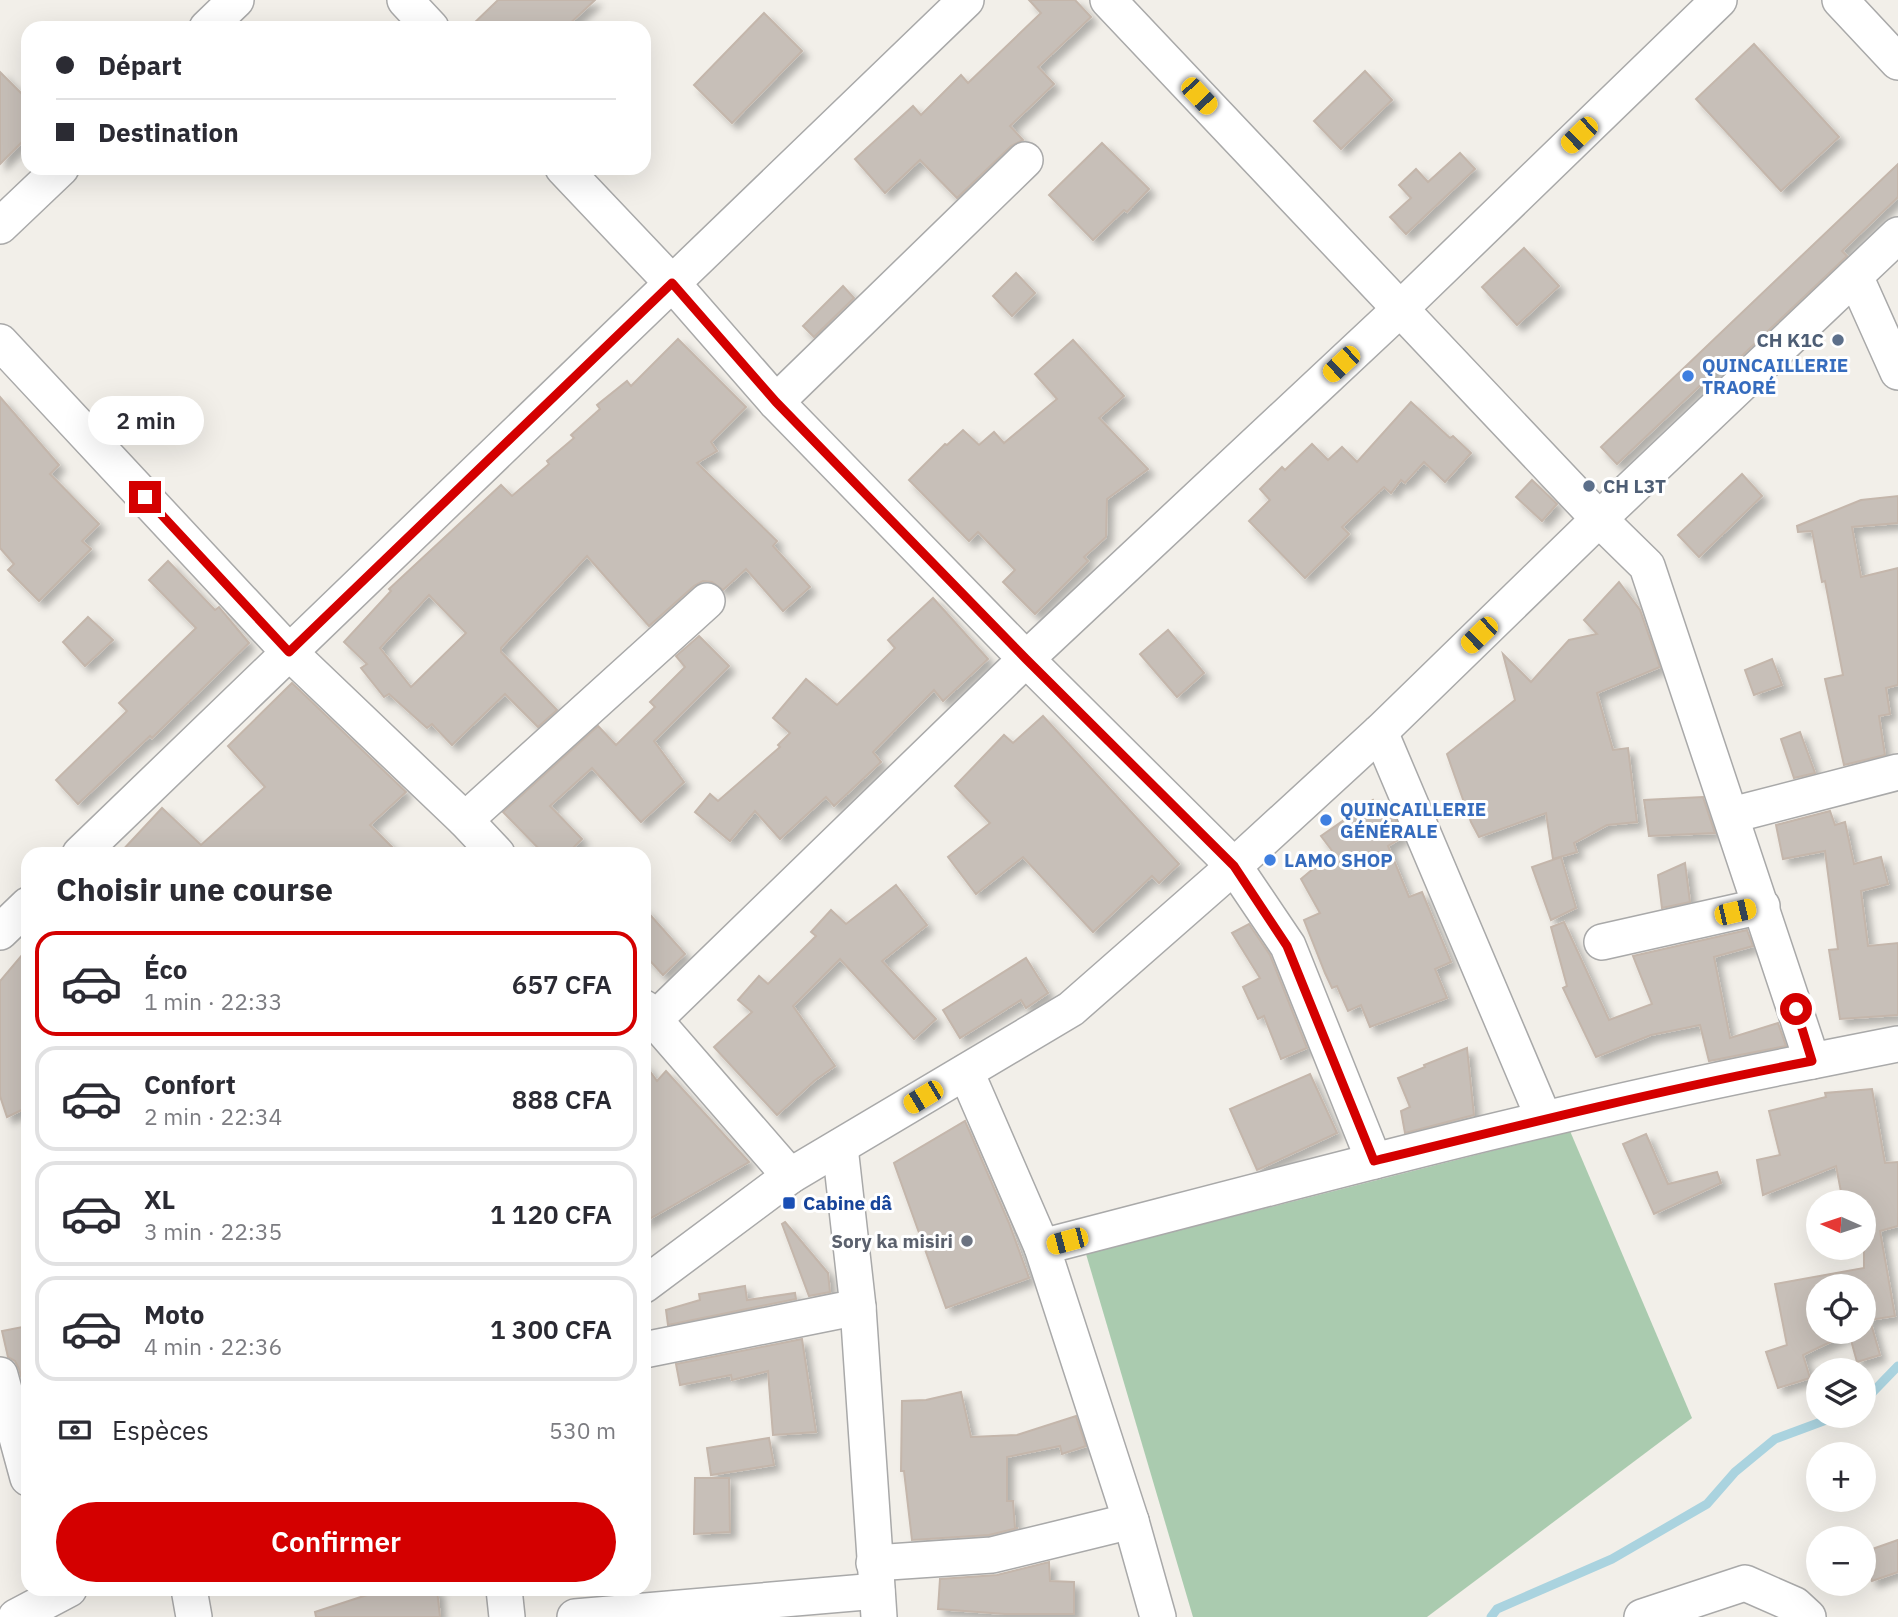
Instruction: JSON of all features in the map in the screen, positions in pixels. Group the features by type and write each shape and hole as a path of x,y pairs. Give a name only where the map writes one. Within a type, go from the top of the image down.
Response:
{"street":[{"path":"214,21 236,0"},
{"path":"405,0 424,21"},
{"path":"87,847 966,0"},
{"path":"1108,0 1599,519 1647,566 1812,1061"},
{"path":"651,1014 1400,309 1719,0"},
{"path":"1840,0 1898,62"},
{"path":"776,402 1025,160"},
{"path":"0,226 54,175"},
{"path":"571,175 672,283 776,402 1026,659 1234,866 1287,946 1374,1161"},
{"path":"651,1279 790,1176 1071,1009 1234,866 1380,732 1898,235"},
{"path":"1855,276 1898,372"},
{"path":"0,342 289,652 490,847"},
{"path":"465,820 708,601"},
{"path":"1380,732 1544,1119"},
{"path":"1732,815 1898,772"},
{"path":"1602,942 1762,906"},
{"path":"0,932 21,912"},
{"path":"651,1020 790,1176"},
{"path":"1042,1247 1544,1119 1727,1077 1898,1044"},
{"path":"965,1072 1042,1247 1131,1521 1158,1617"},
{"path":"839,1147 858,1307 877,1590"},
{"path":"651,1349 858,1307"},
{"path":"0,1375 21,1452"},
{"path":"575,1617 877,1590 992,1555 1131,1521"},
{"path":"1642,1617 1745,1583 1796,1605 1808,1617"},
{"path":"16,1617 52,1596"},
{"path":"190,1596 194,1617"},
{"path":"505,1596 507,1617"}],"green space":[{"path":"1570,1131 1692,1418 1427,1617 1193,1617 1086,1254"}],"building":[{"path":"498,0 595,0 572,21 476,21"},
{"path":"1029,0 1075,0 1091,17 1038,67 1054,84 1010,126 1023,140 1011,146 957,198 920,160 885,193 855,159 913,106 921,115 961,75 968,83 1041,13"},
{"path":"764,13 802,51 732,123 694,85"},
{"path":"1754,44 1839,137 1781,191 1696,99"},
{"path":"1365,71 1392,100 1341,149 1314,121"},
{"path":"0,72 21,93 21,143 0,164"},
{"path":"1102,143 1149,189 1127,212 1124,210 1093,240 1049,195"},
{"path":"1460,153 1475,169 1406,234 1390,217 1411,198 1399,185 1416,169 1428,182"},
{"path":"1898,164 1898,197 1842,251 1847,256 1729,368 1724,363 1617,464 1601,447"},
{"path":"1524,248 1559,286 1517,325 1482,287"},
{"path":"1016,273 1035,293 1012,316 993,296"},
{"path":"843,286 854,298 814,337 803,326"},
{"path":"678,339 746,407 711,442 717,451 697,463 777,541 773,546 810,587 783,611 746,569 723,590 712,582 703,581 694,586 649,626 587,556 501,648 501,652 557,710 538,727 505,694 452,745 432,724 427,728 389,694 384,697 361,668 367,664 344,642 391,591 389,589 501,485 512,496 574,438 571,435 600,409 597,405 627,381 631,386","holes":["429,595 466,633 411,687 380,648"]},
{"path":"1073,340 1124,396 1099,418 1148,469 1107,499 1106,537 1084,557 1088,561 1035,614 1003,582 1015,570 978,532 969,541 909,480 963,430 979,445 994,432 1004,443 1057,399 1035,374"},
{"path":"0,397 59,465 50,474 99,524 82,541 91,549 39,601 8,570 14,564 0,548"},
{"path":"1411,402 1450,438 1453,436 1471,453 1445,482 1424,462 1405,483 1401,480 1391,493 1384,487 1342,527 1349,534 1305,578 1249,521 1270,500 1260,489 1282,467 1285,470 1312,444 1328,460 1342,447 1357,462"},
{"path":"1742,474 1762,496 1699,557 1678,535"},
{"path":"1532,480 1557,504 1542,521 1516,497"},
{"path":"1898,496 1898,523 1852,527 1861,577 1898,568 1898,685 1886,688 1890,714 1879,716 1885,755 1844,765 1825,679 1843,675 1825,581 1822,582 1812,531 1798,532 1797,526 1861,500"},
{"path":"168,561 215,610 219,607 249,643 152,738 150,736 78,804 56,780 127,711 119,703 196,628 149,580"},
{"path":"1619,582 1640,610 1660,667 1597,693 1613,750 1628,748 1637,822 1607,825 1574,843 1577,852 1553,859 1546,813 1479,837 1447,754 1515,700 1503,654 1531,682 1569,640 1597,634 1584,620"},
{"path":"933,598 988,659 943,701 934,690 873,752 881,762 834,806 826,797 780,839 755,811 730,841 695,812 710,794 718,801 780,747 778,745 790,733 773,718 806,679 837,705 895,648 888,640"},
{"path":"88,617 113,640 85,666 63,642"},
{"path":"1168,630 1204,673 1177,697 1140,654"},
{"path":"699,636 729,666 654,741 684,782 641,822 592,768 550,806 582,839 574,847 537,847 503,812 598,726 616,745 655,707 650,702 685,667 676,656"},
{"path":"1772,659 1782,685 1754,695 1745,670"},
{"path":"292,683 406,792 370,825 392,847 126,847 162,808 201,845 265,787 228,746"},
{"path":"1043,716 1179,864 1159,883 1152,876 1093,932 1023,857 976,894 948,857 990,823 955,786 1004,735 1013,743"},
{"path":"1800,732 1815,773 1794,778 1781,739"},
{"path":"1703,797 1715,833 1649,836 1644,800"},
{"path":"1373,800 1384,816 1392,811 1403,837 1388,846 1409,897 1422,892 1451,962 1435,969 1447,998 1370,1027 1361,1005 1348,1011 1337,986 1332,988 1325,973 1304,920 1320,913 1301,879 1333,852 1321,836"},
{"path":"1830,811 1835,825 1845,822 1854,864 1881,857 1888,884 1861,891 1868,946 1898,943 1898,1015 1840,1019 1829,950 1838,949 1825,851 1783,859 1776,825"},
{"path":"1561,857 1576,908 1551,920 1532,867"},
{"path":"1685,863 1690,902 1662,908 1658,875"},
{"path":"896,885 927,925 882,961 936,1019 914,1039 840,959 793,1006 835,1066 777,1115 714,1047 752,1012 738,1000 759,976 768,984 816,936 811,932 831,910 846,924"},
{"path":"651,916 685,954 663,975 651,962"},
{"path":"1564,922 1609,1020 1652,1004 1633,956 1747,930 1753,946 1714,957 1730,1038 1778,1023 1786,1046 1709,1061 1700,1025 1651,1035 1596,1057 1563,988 1567,986 1551,927"},
{"path":"1249,924 1270,955 1307,1048 1281,1059 1264,1016 1258,1019 1243,987 1260,978 1232,933"},
{"path":"21,956 21,1110 7,1117 0,1096 0,981"},
{"path":"1026,958 1048,993 1026,1008 1021,1000 960,1038 943,1010"},
{"path":"1467,1048 1474,1115 1405,1133 1401,1111 1410,1107 1398,1078"},
{"path":"666,1071 749,1162 651,1218 651,1073 657,1081"},
{"path":"1310,1074 1337,1133 1257,1170 1230,1109"},
{"path":"1872,1089 1885,1163 1898,1162 1898,1226 1880,1231 1895,1316 1876,1319 1876,1274 1831,1274 1864,1268 1864,1260 1876,1260 1876,1190 1841,1190 1836,1166 1763,1195 1757,1160 1780,1155 1769,1111 1826,1097 1825,1093"},
{"path":"965,1121 1009,1223 1029,1278 946,1308 894,1163"},
{"path":"1646,1134 1668,1184 1717,1172 1721,1183 1654,1214 1623,1144"},
{"path":"785,1222 828,1273 830,1292 809,1296 782,1224"},
{"path":"1806,1278 1806,1344 1826,1344 1803,1355 1806,1379 1778,1388 1766,1352 1787,1345 1775,1284"},
{"path":"745,1286 747,1300 795,1293 796,1299 668,1325 666,1310 700,1300 699,1294"},
{"path":"21,1327 21,1376 15,1361 8,1357 2,1331"},
{"path":"802,1339 816,1432 773,1435 768,1371 732,1380 731,1375 680,1385 676,1364"},
{"path":"1876,1341 1880,1355 1856,1358 1852,1344 1876,1344"},
{"path":"961,1392 971,1437 1017,1435 1076,1416 1086,1446 1062,1454 1060,1446 1007,1457 1007,1501 1013,1501 1015,1528 1018,1528 989,1535 912,1540 904,1471 901,1471 902,1401 926,1400"},
{"path":"769,1438 774,1465 711,1475 707,1448"},
{"path":"695,1478 729,1478 730,1532 694,1534"},
{"path":"1898,1540 1898,1572 1876,1580 1876,1548"},
{"path":"1049,1562 1050,1581 1074,1582 1074,1614 1005,1614 938,1609 940,1579 997,1575"},
{"path":"364,1596 438,1596 440,1617 316,1617 315,1612"}],"waterway":[{"path":"1876,1389 1898,1366"},
{"path":"1491,1617 1497,1609 1612,1559 1707,1504 1735,1472 1775,1439 1806,1428"}],"place":[{"name":"CH K1C","path":"1838,340"},
{"name":"QUINCAILLERIE TRAORÉ","path":"1688,376"},
{"name":"CH L3T","path":"1589,486"},
{"name":"QUINCAILLERIE GÉNÉRALE","path":"1326,820"},
{"name":"LAMO SHOP","path":"1270,860"},
{"name":"Cabine dâ","path":"789,1203"},
{"name":"Sory ka misiri","path":"967,1241"}],"route":[{"path":"145,497 289,652 672,283 776,402 1026,659 1234,866 1287,946 1374,1161 1727,1077 1812,1061 1796,1009"}]}
